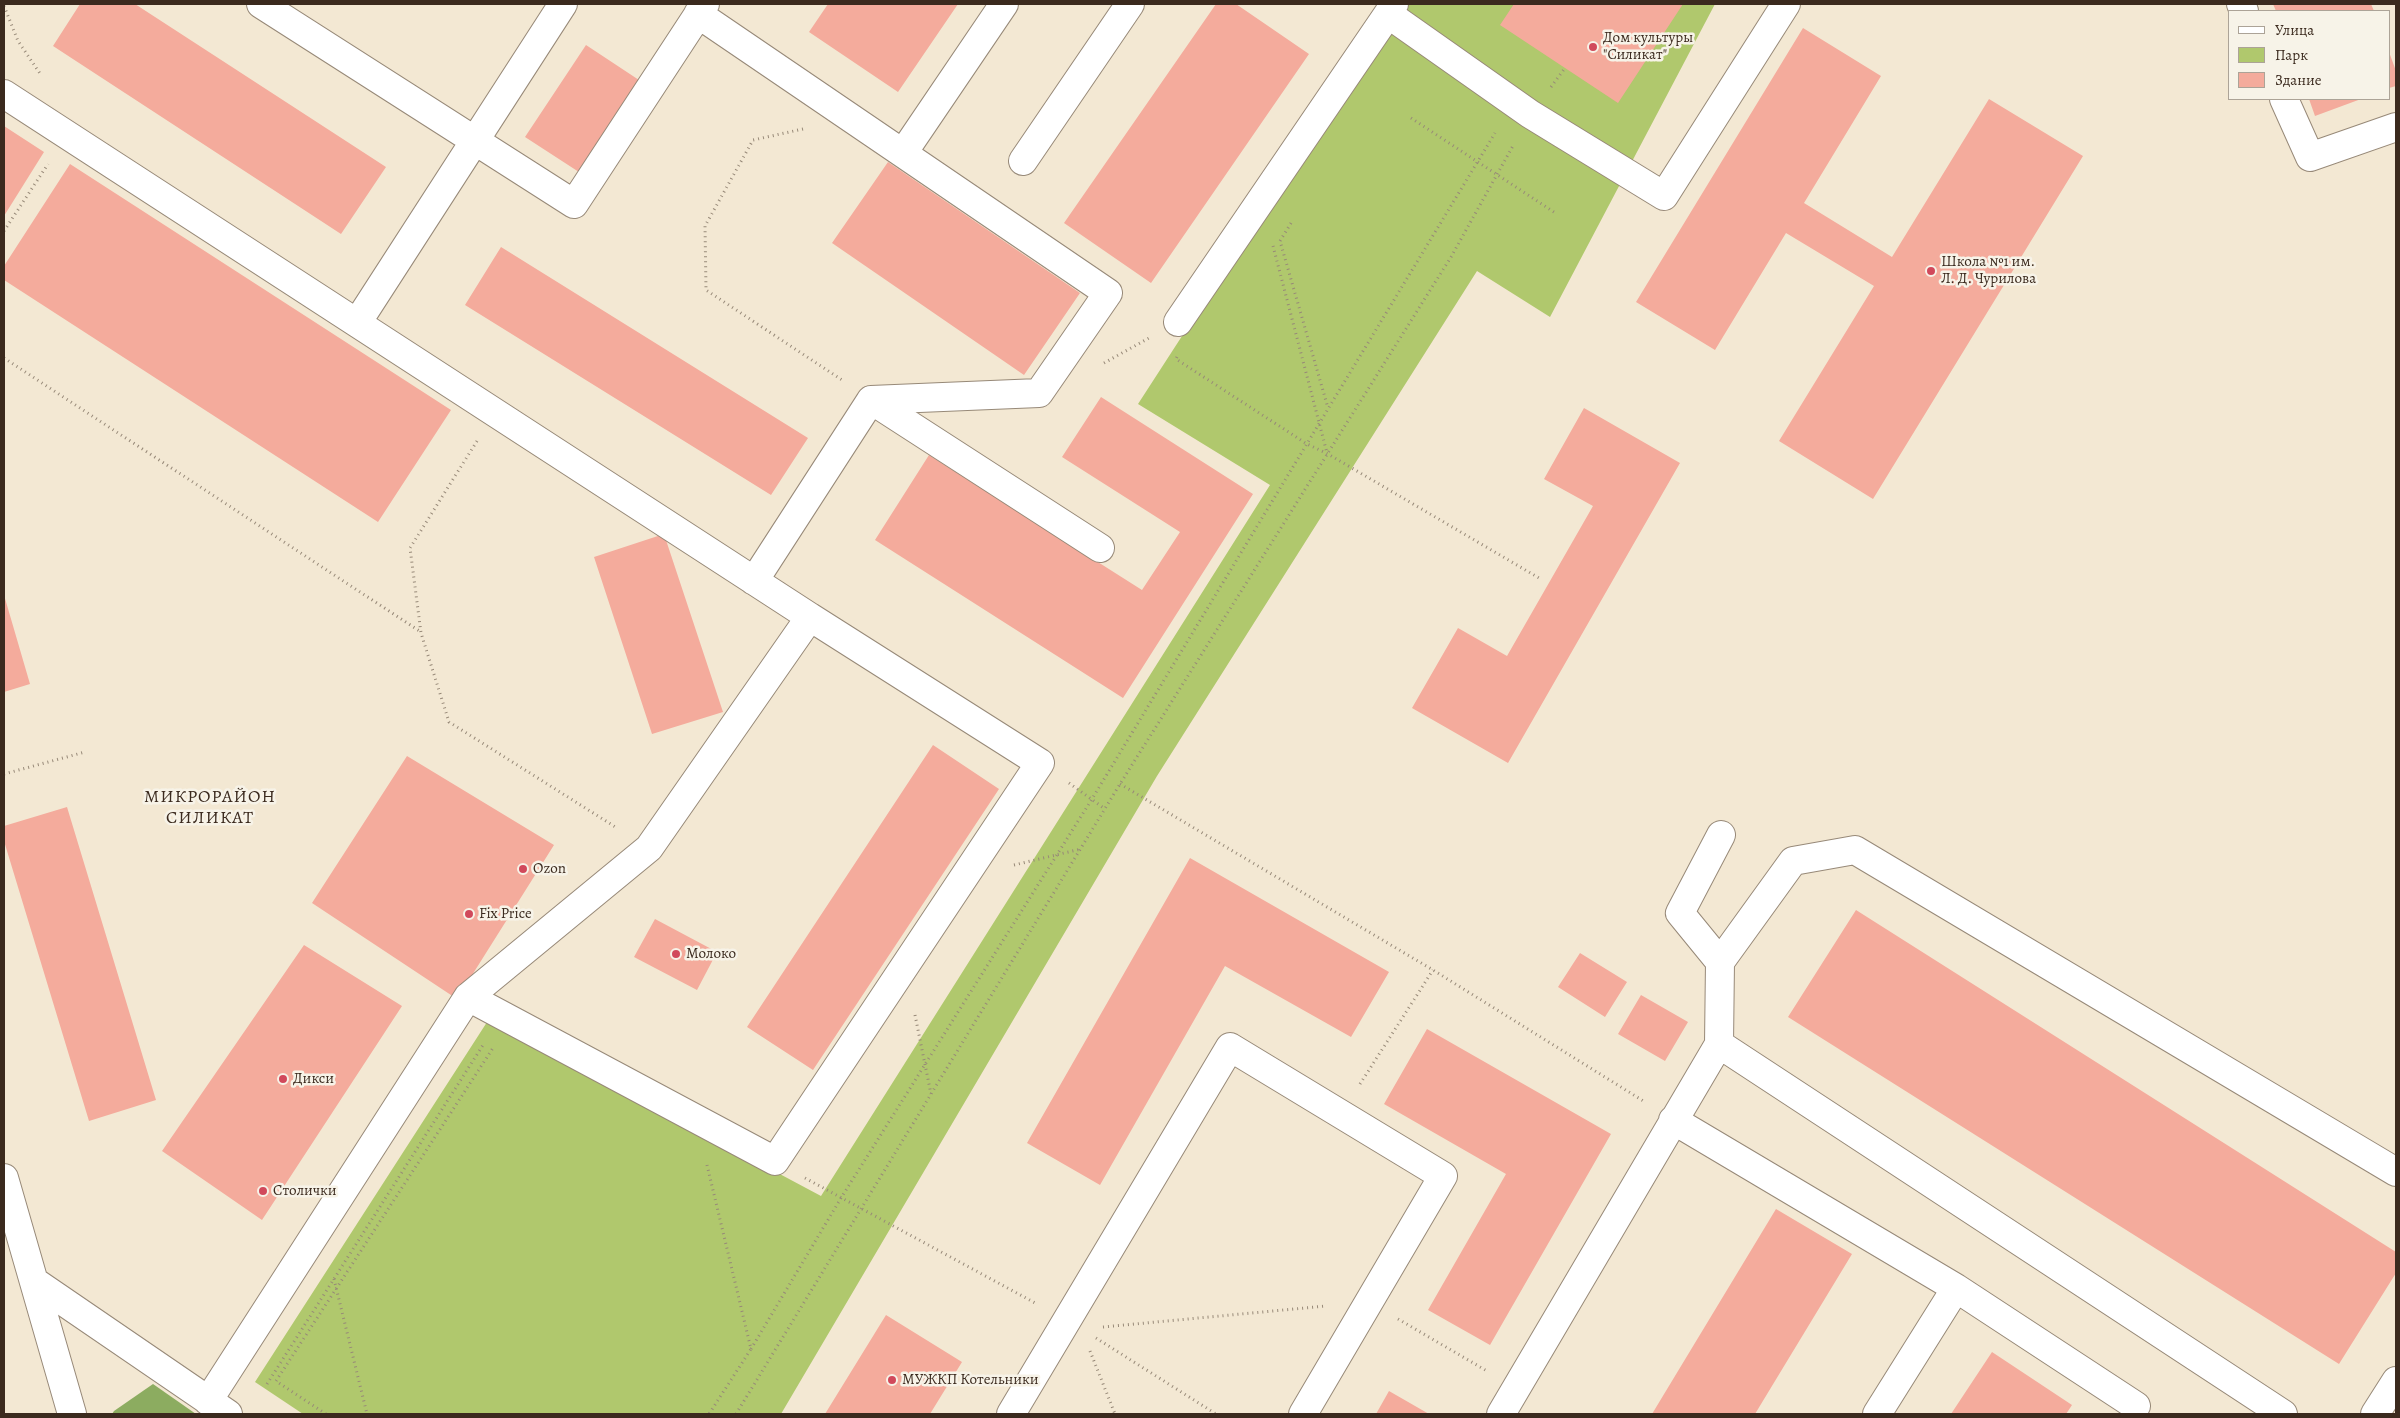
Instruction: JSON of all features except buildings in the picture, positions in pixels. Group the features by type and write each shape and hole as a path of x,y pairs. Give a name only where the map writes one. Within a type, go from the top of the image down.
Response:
{"street":[{"path":"260,4 574,204 701,9 851,118 1108,293 1039,393 872,400"},
{"path":"357,323 563,4"},
{"path":"903,153 1004,4"},
{"path":"1023,162 1130,4"},
{"path":"1178,322 1391,9 1522,108 1664,196 1786,4"},
{"path":"4,94 754,581 1040,763 775,1161 468,997"},
{"path":"2284,100 2310,157 2396,127"},
{"path":"872,400 1100,548"},
{"path":"754,581 872,400"},
{"path":"35,1282 218,1408 468,997 649,848 810,617"},
{"path":"1720,962 1680,913 1721,835"},
{"path":"1501,1414 1719,1044 1720,962 1793,862 1855,850 2396,1172"},
{"path":"1719,1044 2284,1414"},
{"path":"1011,1414 1079,1327 1230,1047 1443,1176 1303,1414"},
{"path":"1673,1120 1956,1288 2136,1406"},
{"path":"4,1178 72,1414"},
{"path":"1877,1414 1956,1288"},
{"path":"2375,1414 2396,1381"}],"path":[{"path":"709,1414 751,1349 841,1198 926,1067 1092,799 1477,162 1522,108"},
{"path":"736,1414 1120,784 1451,257 1497,174 1522,108"},
{"path":"851,118 754,140 705,226 706,290 872,400"},
{"path":"1411,118 1557,214"},
{"path":"4,230 67,135"},
{"path":"1296,216 1280,241 1328,408"},
{"path":"1272,241 1328,454"},
{"path":"1181,351 1176,359 1307,444 1328,454 1539,578"},
{"path":"4,358 421,633"},
{"path":"495,413 410,548 421,633 449,722 649,848"},
{"path":"4,774 85,752"},
{"path":"1040,763 1105,809"},
{"path":"1120,784 1433,970 1673,1120"},
{"path":"964,877 1081,849"},
{"path":"904,966 932,1095"},
{"path":"1340,1114 1433,970"},
{"path":"267,1384 502,1015"},
{"path":"326,1414 276,1381 494,1047 502,1052"},
{"path":"775,1161 1079,1327 1216,1414"},
{"path":"706,1163 751,1349"},
{"path":"334,1278 367,1414"},
{"path":"1101,1327 1369,1302 1516,1388"},
{"path":"1088,1346 1115,1414"}],"green space":[{"path":"1397,4 1715,4 1550,317 1477,271 1157,776 781,1414 303,1414 255,1382 489,1019 821,1196 1270,485 1138,404"},
{"path":"153,1384 196,1414 112,1414"}],"place":[{"name":"Дом культуры \"Силикат\"","path":"1593,47"},
{"name":"Школа №1 им. Л. Д. Чурилова","path":"1931,271"},
{"name":"Ozon","path":"523,869"},
{"name":"Fix Price","path":"469,914"},
{"name":"Молоко","path":"676,954"},
{"name":"Дикси","path":"283,1079"},
{"name":"Столички","path":"263,1191"},
{"name":"МУЖКП Котельники","path":"892,1380"}],"district":[{"name":"МИКРОРАЙОН СИЛИКАТ","path":"210,808"}]}
